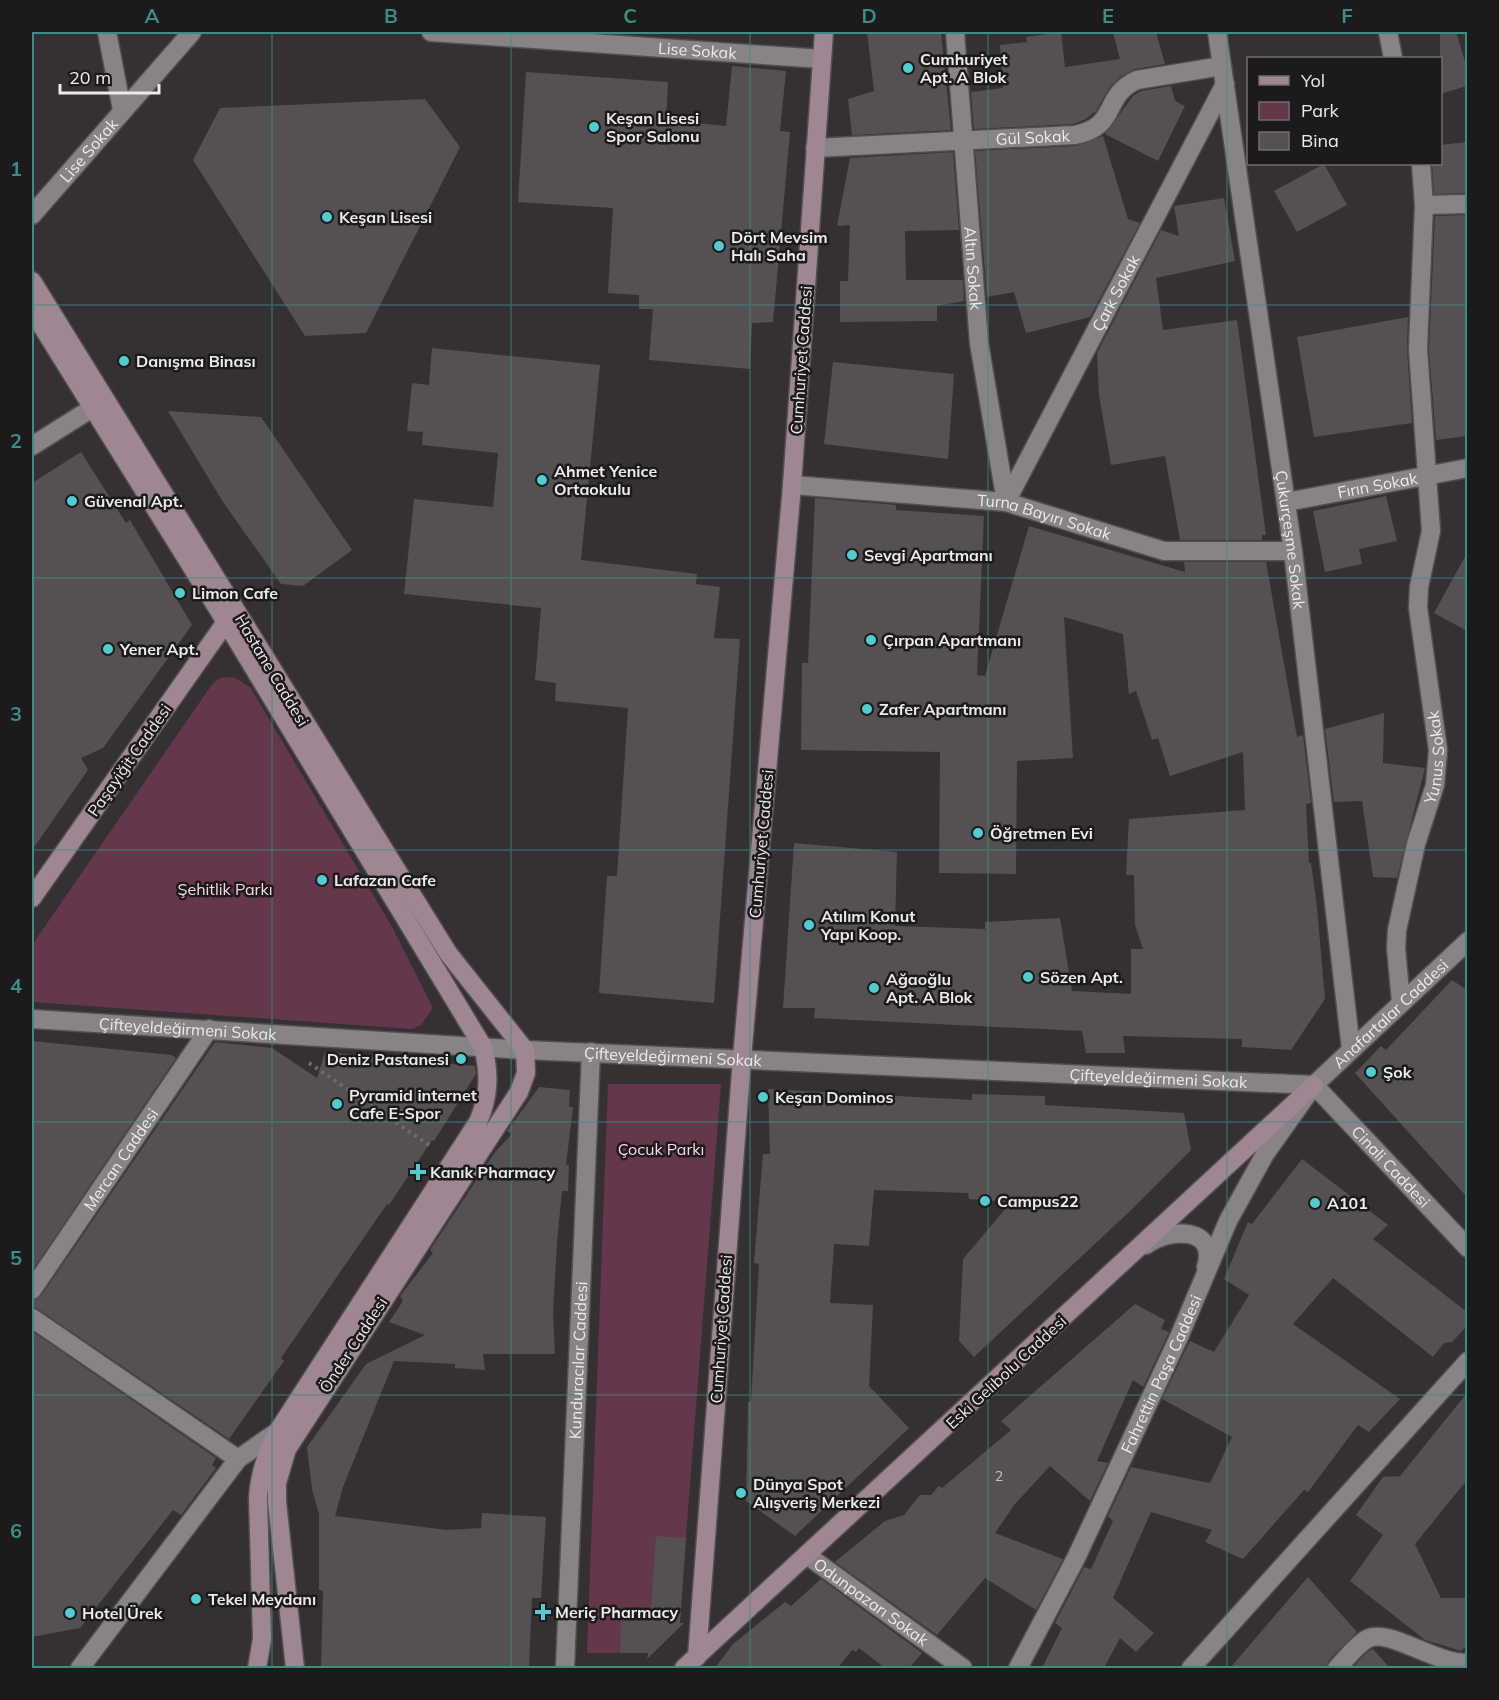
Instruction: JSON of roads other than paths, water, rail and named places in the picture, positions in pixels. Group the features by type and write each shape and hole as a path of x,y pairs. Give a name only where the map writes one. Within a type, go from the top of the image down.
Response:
{"main road":[{"name":"Cumhuriyet Caddesi","path":"690,1663 792,485 824,32"},
{"name":"Hastane Caddesi","path":"32,280 448,953 525,1050"},
{"name":"Hastane Caddesi","path":"32,310 226,622 483,1047"},
{"name":"Paşayiğit Caddesi","path":"32,898 226,622"},
{"name":"Önder Caddesi","path":"257,1668 262,1639 258,1487 267,1453 278,1431 453,1161 484,1108 488,1087 483,1047"},
{"name":"Önder Caddesi","path":"295,1668 277,1502 277,1484 286,1449 519,1092 526,1073 525,1050"},
{"name":"Eski Gelibolu Caddesi","path":"690,1663 1314,1085"}],"street":[{"path":"107,32 122,110"},
{"name":"Lise Sokak","path":"32,215 192,32"},
{"name":"Lise Sokak","path":"431,32 822,59"},
{"name":"Altın Sokak","path":"955,32 979,343 1006,502"},
{"name":"Çukurçeşme Sokak","path":"1217,32 1293,552 1351,1049"},
{"path":"1388,32 1393,57"},
{"name":"Gül Sokak","path":"815,148 962,143 1091,132 1108,117 1117,93 1124,86 1137,80 1224,75"},
{"name":"Çark Sokak","path":"1006,502 1224,75"},
{"name":"Yunus Sokak","path":"1401,1002 1396,948 1397,930 1416,844 1435,785 1438,750 1418,608 1419,587 1431,531 1418,349 1424,205 1421,165"},
{"path":"1424,205 1467,204"},
{"path":"32,446 94,407"},
{"name":"Fırın Sokak","path":"1286,502 1467,468"},
{"name":"Turna Bayırı Sokak","path":"792,485 1006,502 1164,551 1293,552"},
{"name":"Anafartalar Caddesi","path":"1314,1085 1467,941"},
{"name":"Çifteyeldeğirmeni Sokak","path":"32,1019 525,1050 1314,1085"},
{"name":"Mercan Caddesi","path":"32,1290 209,1029"},
{"name":"Kunduracılar Caddesi","path":"565,1668 591,1052"},
{"name":"Cinali Caddesi","path":"1314,1085 1467,1248"},
{"name":"Fahrettin Paşa Caddesi","path":"1018,1668 1076,1558 1245,1188 1265,1154 1314,1085"},
{"path":"1130,1256 1164,1234 1179,1231 1193,1235 1203,1244 1208,1255 1202,1283"},
{"path":"32,1318 238,1459"},
{"path":"1191,1668 1467,1361"},
{"path":"80,1668 238,1459 278,1431"},
{"name":"Odunpazarı Sokak","path":"808,1556 963,1668"},
{"path":"1337,1668 1366,1639 1377,1635 1388,1636 1438,1659 1467,1663"}],"place":[{"name":"Cumhuriyet Apt. A Blok","path":"908,68"},
{"name":"Keşan Lisesi Spor Salonu","path":"594,127"},
{"name":"Keşan Lisesi","path":"327,217"},
{"name":"Dört Mevsim Halı Saha","path":"719,246"},
{"name":"Danışma Binası","path":"124,361"},
{"name":"Ahmet Yenice Ortaokulu","path":"542,480"},
{"name":"Güvenal Apt.","path":"72,501"},
{"name":"Sevgi Apartmanı","path":"852,555"},
{"name":"Limon Cafe","path":"180,593"},
{"name":"Çırpan Apartmanı","path":"871,640"},
{"name":"Yener Apt.","path":"108,649"},
{"name":"Zafer Apartmanı","path":"867,709"},
{"name":"Öğretmen Evi","path":"978,833"},
{"name":"Lafazan Cafe","path":"322,880"},
{"name":"Atılım Konut Yapı Koop.","path":"809,925"},
{"name":"Sözen Apt.","path":"1028,977"},
{"name":"Ağaoğlu Apt. A Blok","path":"874,988"},
{"name":"Deniz Pastanesi","path":"461,1059"},
{"name":"Şok","path":"1371,1072"},
{"name":"Keşan Dominos","path":"763,1097"},
{"name":"Pyramid internet Cafe E-Spor","path":"337,1104"},
{"name":"Kanık Pharmacy","path":"418,1172"},
{"name":"Campus22","path":"985,1201"},
{"name":"A101","path":"1315,1203"},
{"name":"Dünya Spot Alışveriş Merkezi","path":"741,1493"},
{"name":"Tekel Meydanı","path":"196,1599"},
{"name":"Meriç Pharmacy","path":"543,1612"},
{"name":"Hotel Ürek","path":"70,1613"}],"park label":[{"name":"Şehitlik Parkı","path":"225,889"},
{"name":"Çocuk Parkı","path":"661,1149"}]}
